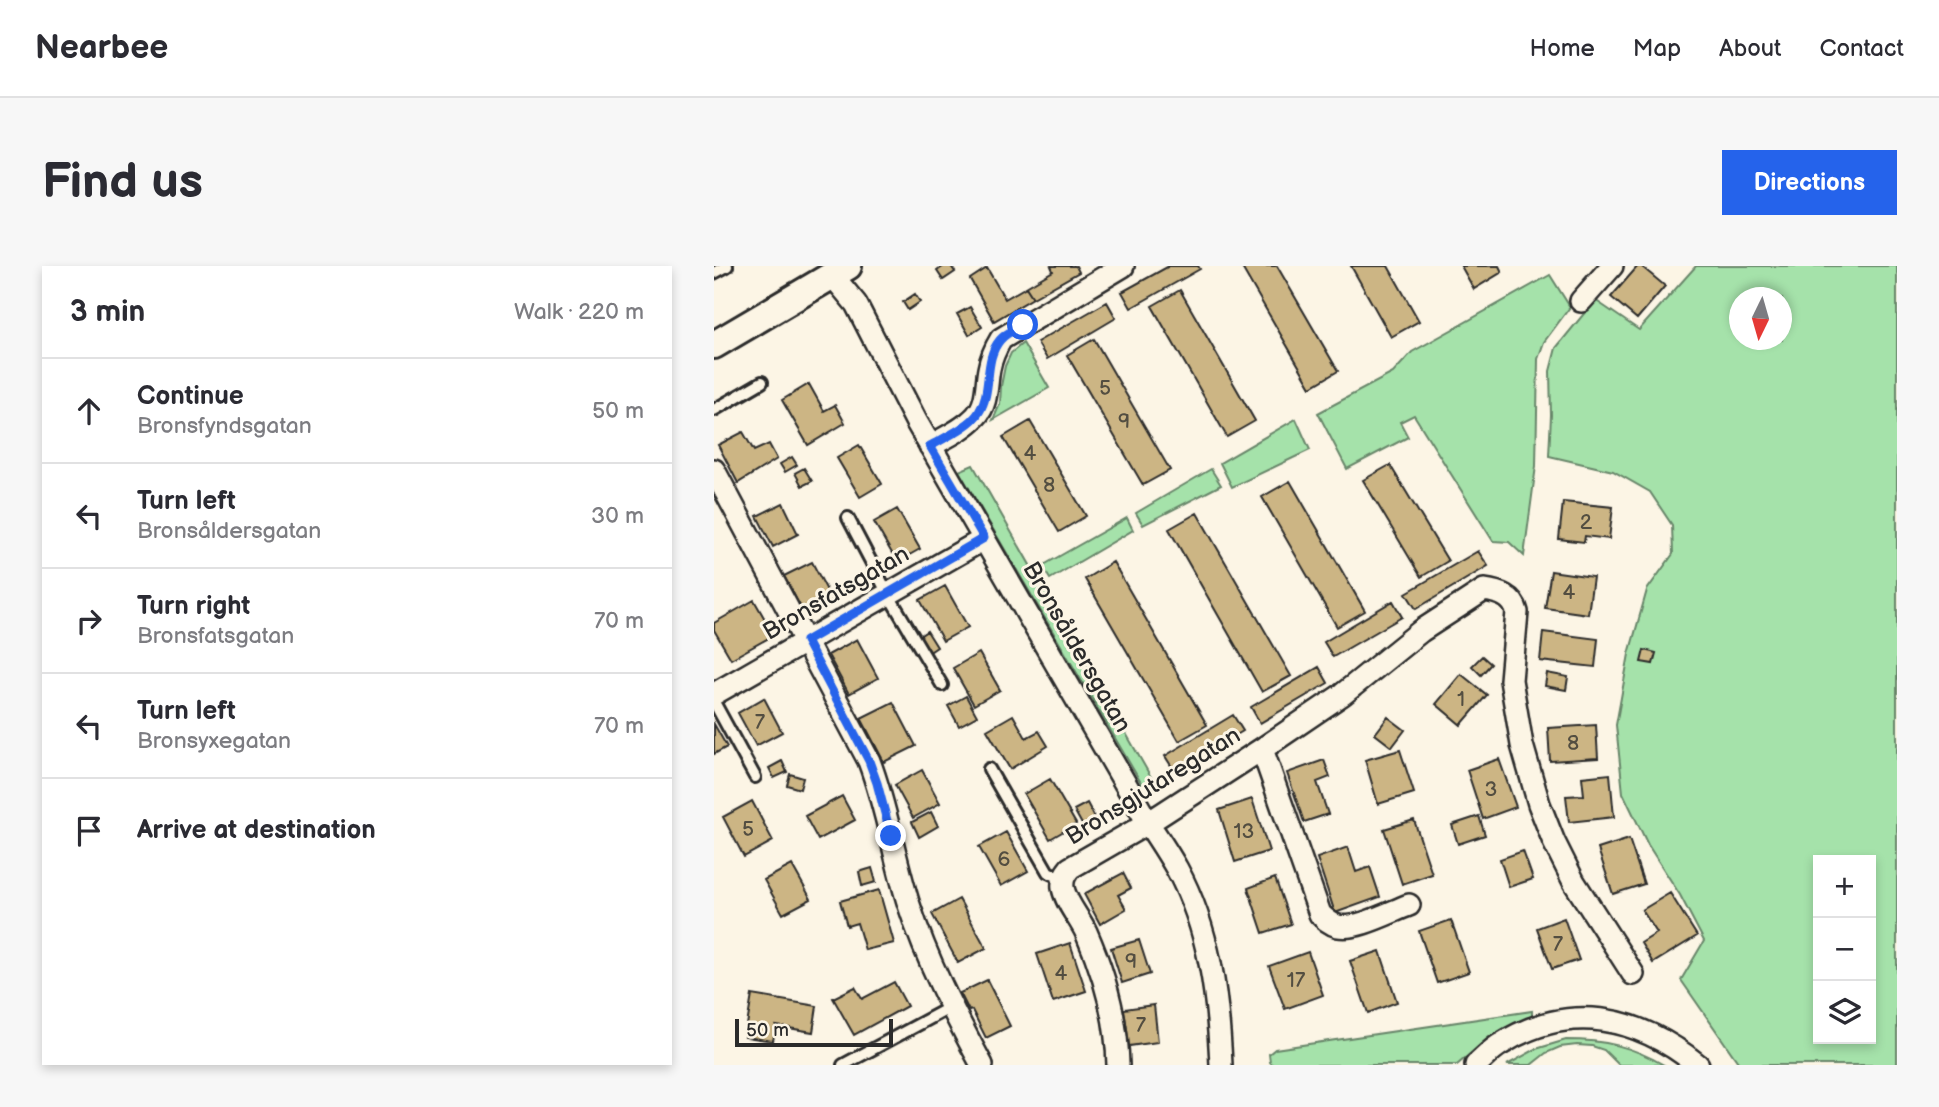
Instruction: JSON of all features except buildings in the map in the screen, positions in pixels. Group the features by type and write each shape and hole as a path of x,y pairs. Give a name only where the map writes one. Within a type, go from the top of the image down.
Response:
{"street":[{"path":"930,446 978,415 985,399 993,351 1001,339 1124,266"},
{"path":"1581,301 1612,266"},
{"path":"714,345 835,269"},
{"name":"Bronsåldersgatan","path":"835,269 930,446 1177,870 1195,911 1206,946 1216,991 1221,1065"},
{"path":"714,470 873,772 922,946 982,1065"},
{"name":"Bronsfatsgatan","path":"714,694 984,538"},
{"name":"Bronsgjutaregatan","path":"1118,1065 1114,1019 1085,931 1065,893 1062,884 1064,875 1070,868 1148,823 1262,749 1343,694 1421,632 1484,590 1496,591 1509,597 1515,604 1517,612 1511,658 1513,702 1522,746 1539,804 1574,882 1633,974"},
{"name":"Bronsgjutaregatan","path":"1262,749 1320,914 1328,922 1351,927 1409,905"},
{"path":"1476,1065 1500,1044 1540,1025 1580,1017 1625,1024 1648,1033 1668,1043 1698,1065"}],"lane":[{"path":"714,273 727,266"},
{"path":"714,410 762,382"},
{"path":"848,518 888,594 942,685"},
{"path":"714,702 755,777"},
{"path":"989,769 1048,872 1063,879"},
{"path":"842,1065 951,1007"}],"green space":[{"path":"1696,266 1897,266 1897,1065 1740,1065 1681,980 1704,941 1680,895 1648,845 1623,793 1616,725 1629,654 1647,590 1673,554 1672,525 1650,492 1613,471 1549,456 1550,371 1556,348 1595,300 1639,330"},
{"path":"1550,275 1570,307 1544,342 1538,359 1536,466 1524,556 1509,542 1493,541 1414,415 1400,422 1408,437 1347,469 1318,413 1393,373 1412,352"},
{"path":"1023,343 1049,388 993,420 1000,404 1005,366 1011,353"},
{"path":"1296,419 1310,450 1232,487 1220,463"},
{"path":"973,465 1156,786 1147,793 959,471"},
{"path":"1211,469 1221,485 1143,525 1136,513"},
{"path":"1127,518 1133,530 1050,579 1042,566"},
{"path":"1532,1011 1532,1016 1489,1037 1457,1065 1273,1065 1270,1062 1269,1054 1275,1049"},
{"path":"1566,1040 1617,1045 1664,1065 1619,1065 1604,1050 1577,1045 1560,1047 1546,1053 1531,1065 1507,1065 1536,1049"}],"route":[{"path":"891,836 869,761 806,641 984,538 930,446 978,415 985,399 993,351 1001,339 1023,325"}]}
